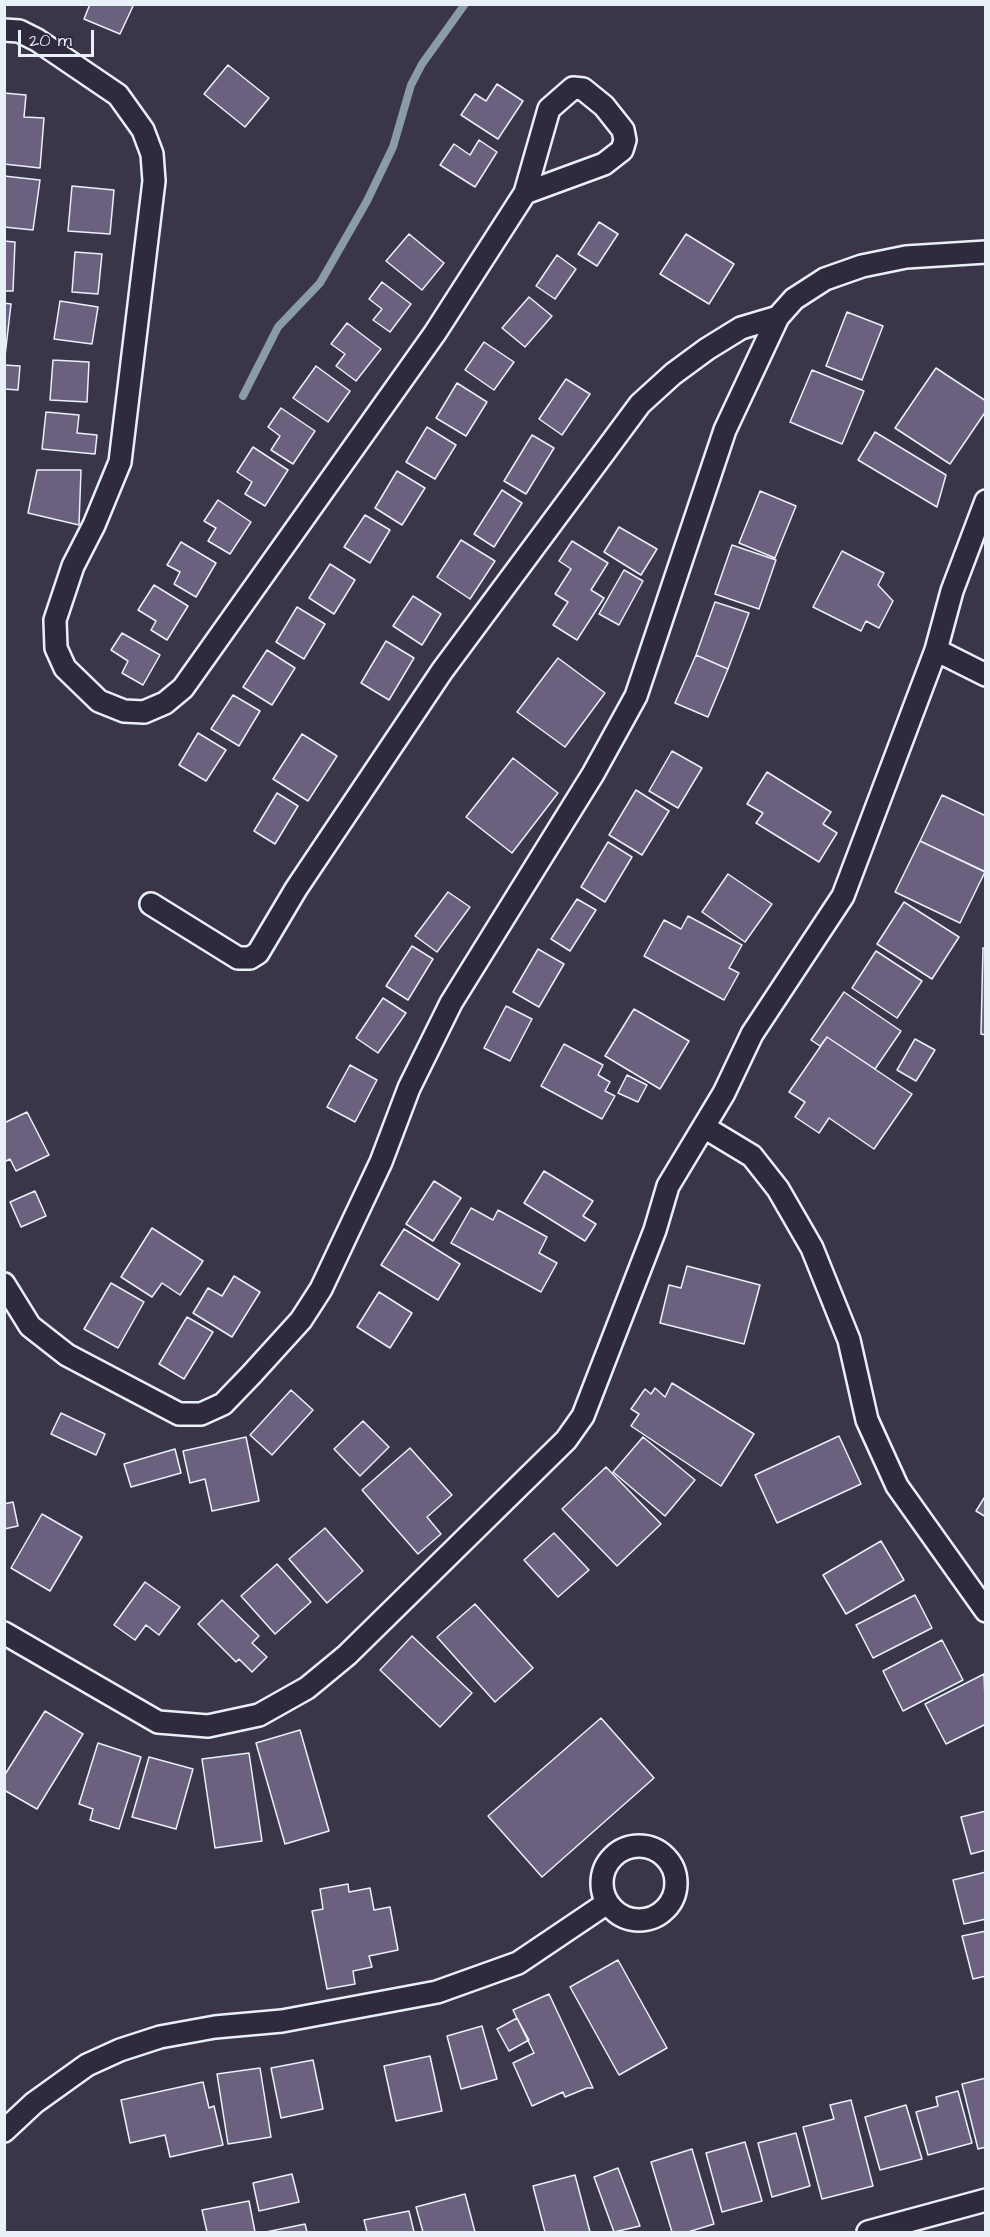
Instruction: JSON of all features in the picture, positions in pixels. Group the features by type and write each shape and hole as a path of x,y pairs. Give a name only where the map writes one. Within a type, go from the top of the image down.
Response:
{"street":[{"path":"4,30 19,31 38,40 118,95 143,130 152,154 154,181 120,462 94,525 73,566 54,620 56,648 65,668 99,701 124,711 144,712 165,703 183,688 435,333 525,194 549,109 573,88 583,89 604,106 623,130 626,140 622,150 604,164 525,194"},
{"path":"4,1284 30,1326 67,1355 179,1414 201,1414 223,1404 301,1320 321,1289 381,1162 409,1088 451,1003 593,774 636,696 725,430 778,317 794,299 825,279 862,266 906,257 986,252"},
{"path":"151,904 238,958 250,958 258,953 296,888 442,671 640,404 673,374 707,349 741,328 778,317"},
{"path":"4,1633 158,1722 208,1726 259,1714 307,1688 347,1655 566,1440 583,1416 655,1230 668,1186 724,1093 752,1034 843,896 936,650 952,591 986,501"},
{"path":"936,650 986,675"},
{"path":"704,1127 752,1156 784,1198 812,1248 849,1340 867,1420 897,1486 986,1611"},
{"path":"4,2131 34,2103 87,2065 120,2050 160,2037 215,2027 282,2021 437,1992 518,1963 608,1903"},
{"path":"868,2232 986,2200"}],"building":[{"path":"90,4 134,4 120,34 84,19"},
{"path":"228,65 269,98 245,127 204,94"},
{"path":"497,84 523,101 498,139 461,115 475,94 486,101"},
{"path":"4,93 26,95 24,117 44,118 40,168 4,164"},
{"path":"479,140 497,152 475,187 440,165 454,144 470,155"},
{"path":"4,176 40,180 33,230 4,227"},
{"path":"72,186 114,190 110,234 68,231"},
{"path":"599,222 618,234 597,266 578,254"},
{"path":"409,234 444,263 422,290 386,261"},
{"path":"686,234 734,264 709,304 660,274"},
{"path":"4,241 15,242 13,291 4,291"},
{"path":"75,252 102,254 98,294 72,292"},
{"path":"557,255 576,269 555,299 536,286"},
{"path":"382,282 411,304 390,332 373,320 382,309 369,299"},
{"path":"529,297 552,316 525,347 502,328"},
{"path":"60,301 98,307 92,344 54,339"},
{"path":"4,303 11,304 5,356 4,356"},
{"path":"847,312 883,326 862,380 826,366"},
{"path":"347,323 381,349 356,381 336,366 345,354 331,344"},
{"path":"484,342 514,362 494,390 465,370"},
{"path":"53,360 89,362 87,402 50,400"},
{"path":"4,365 20,366 18,390 4,389"},
{"path":"316,366 350,391 328,422 293,398"},
{"path":"936,368 986,401 986,411 950,464 895,428"},
{"path":"812,370 864,391 842,444 790,422"},
{"path":"566,379 590,394 562,435 539,419"},
{"path":"457,383 487,402 466,436 436,418"},
{"path":"281,408 315,431 293,464 271,450 280,436 268,427"},
{"path":"46,412 79,415 77,433 97,435 95,454 42,449"},
{"path":"427,427 456,445 435,479 406,462"},
{"path":"875,432 946,475 937,507 858,460"},
{"path":"532,435 554,448 526,494 504,481"},
{"path":"253,447 288,470 265,506 245,494 252,482 237,472"},
{"path":"37,470 81,470 79,525 28,513"},
{"path":"397,471 425,488 402,525 375,508"},
{"path":"502,490 522,503 494,547 474,534"},
{"path":"760,491 796,506 775,558 739,543"},
{"path":"218,500 251,522 230,554 208,541 216,528 204,521"},
{"path":"365,515 390,530 370,563 344,547"},
{"path":"619,527 657,549 641,575 604,552"},
{"path":"461,540 495,561 470,599 437,577"},
{"path":"572,541 608,563 591,590 604,598 577,640 553,625 568,602 555,594 571,569 559,561"},
{"path":"181,542 216,563 196,597 174,584 180,572 167,565"},
{"path":"732,545 776,560 759,609 715,594"},
{"path":"842,551 884,573 878,585 893,601 879,628 866,621 861,631 813,607"},
{"path":"330,564 355,580 334,614 309,598"},
{"path":"624,570 643,581 619,625 599,614"},
{"path":"154,585 188,606 167,640 151,630 156,621 138,610"},
{"path":"413,596 441,614 422,645 393,626"},
{"path":"715,602 749,613 728,669 696,655"},
{"path":"297,607 325,624 304,659 276,642"},
{"path":"122,633 160,655 143,685 122,673 128,661 111,650"},
{"path":"386,641 414,658 389,700 361,683"},
{"path":"267,650 295,668 272,705 243,687"},
{"path":"696,655 728,669 708,717 675,703"},
{"path":"558,658 605,693 565,747 517,712"},
{"path":"233,695 260,711 239,746 211,729"},
{"path":"198,733 226,750 206,781 179,765"},
{"path":"302,734 337,756 308,801 273,779"},
{"path":"672,751 702,768 678,808 649,791"},
{"path":"513,758 558,793 512,853 466,817"},
{"path":"767,772 831,812 823,824 837,833 819,862 756,823 763,813 747,804"},
{"path":"636,790 669,811 642,855 609,835"},
{"path":"277,793 298,806 275,844 254,831"},
{"path":"942,795 986,816 986,872 920,841"},
{"path":"920,841 985,872 960,923 895,892"},
{"path":"608,842 632,857 605,902 581,887"},
{"path":"728,874 772,904 745,942 702,912"},
{"path":"448,892 470,907 437,952 415,936"},
{"path":"577,899 596,910 570,951 551,939"},
{"path":"904,902 959,937 932,979 877,944"},
{"path":"688,916 742,945 729,968 739,973 724,1000 644,956 664,920 681,929"},
{"path":"412,946 433,959 408,1000 386,986"},
{"path":"983,948 986,948 986,1035 981,1034"},
{"path":"538,949 564,964 539,1007 513,992"},
{"path":"876,951 922,981 897,1018 852,988"},
{"path":"844,992 901,1031 875,1069 827,1037 820,1046 811,1040"},
{"path":"383,998 406,1013 378,1053 356,1038"},
{"path":"506,1006 532,1019 510,1061 484,1048"},
{"path":"634,1009 689,1041 660,1089 605,1056"},
{"path":"827,1037 912,1094 874,1149 829,1118 819,1133 795,1117 805,1102 789,1092"},
{"path":"915,1039 935,1050 916,1081 897,1070"},
{"path":"564,1044 603,1065 598,1075 610,1082 605,1091 615,1096 602,1119 541,1086"},
{"path":"350,1065 377,1080 355,1122 327,1107"},
{"path":"627,1075 647,1085 638,1102 618,1093"},
{"path":"27,1112 49,1155 16,1171 10,1159 4,1162 4,1123"},
{"path":"544,1171 593,1201 583,1216 596,1224 585,1241 524,1203"},
{"path":"434,1181 461,1198 433,1241 406,1224"},
{"path":"35,1191 46,1216 21,1227 10,1202"},
{"path":"471,1208 493,1220 498,1210 547,1237 539,1253 557,1263 541,1292 451,1243"},
{"path":"152,1228 203,1261 180,1295 162,1283 152,1297 121,1277"},
{"path":"404,1229 460,1264 438,1300 381,1265"},
{"path":"687,1266 760,1285 744,1344 660,1323 669,1285 681,1288"},
{"path":"234,1276 260,1292 232,1337 193,1313 208,1288 222,1296"},
{"path":"111,1283 144,1302 118,1348 84,1329"},
{"path":"379,1292 412,1313 390,1348 357,1327"},
{"path":"187,1317 213,1332 184,1379 159,1364"},
{"path":"672,1383 754,1434 721,1486 631,1426 639,1414 631,1409 645,1389 651,1394 655,1388 665,1397"},
{"path":"291,1390 313,1410 272,1455 250,1435"},
{"path":"61,1413 105,1434 96,1455 51,1434"},
{"path":"363,1421 389,1447 360,1476 334,1449"},
{"path":"839,1436 861,1484 777,1523 755,1475"},
{"path":"246,1437 259,1501 212,1511 205,1479 190,1483 183,1451"},
{"path":"643,1437 695,1480 665,1516 613,1472"},
{"path":"410,1448 452,1495 427,1517 441,1534 418,1554 362,1490"},
{"path":"175,1449 181,1473 131,1487 124,1464"},
{"path":"606,1467 661,1524 617,1566 562,1509"},
{"path":"986,1495 986,1517 976,1511"},
{"path":"13,1502 18,1526 4,1529 4,1504"},
{"path":"42,1514 82,1537 50,1591 11,1568"},
{"path":"325,1528 363,1571 327,1603 289,1559"},
{"path":"554,1533 589,1570 558,1597 524,1560"},
{"path":"881,1541 904,1580 846,1614 823,1575"},
{"path":"277,1564 311,1602 275,1634 241,1596"},
{"path":"145,1582 180,1607 159,1635 146,1625 135,1640 114,1625"},
{"path":"915,1595 932,1628 873,1658 856,1625"},
{"path":"222,1600 259,1636 252,1643 267,1657 252,1672 239,1659 236,1662 198,1624"},
{"path":"475,1604 533,1668 495,1702 437,1637"},
{"path":"412,1636 472,1693 440,1727 380,1670"},
{"path":"942,1640 963,1680 903,1711 883,1671"},
{"path":"984,1674 986,1724 946,1744 925,1704"},
{"path":"45,1711 83,1734 37,1809 4,1790 4,1776"},
{"path":"601,1718 654,1778 542,1877 488,1816"},
{"path":"300,1730 329,1831 285,1844 256,1743"},
{"path":"98,1743 141,1757 119,1829 90,1820 93,1809 79,1804"},
{"path":"249,1753 262,1841 215,1848 202,1759"},
{"path":"149,1757 193,1769 176,1829 132,1817"},
{"path":"986,1811 986,1850 971,1854 961,1817"},
{"path":"986,1872 986,1919 964,1924 953,1880"},
{"path":"348,1884 349,1892 370,1888 374,1910 390,1907 398,1950 369,1956 372,1967 353,1971 355,1984 327,1989 312,1911 323,1909 320,1889"},
{"path":"986,1931 986,1976 973,1979 962,1936"},
{"path":"618,1960 667,2048 619,2075 570,1987"},
{"path":"549,1994 593,2088 587,2088 565,2097 563,2092 532,2106 513,2063 534,2053 513,2010"},
{"path":"517,2018 529,2040 509,2051 497,2029"},
{"path":"482,2026 497,2079 461,2089 447,2036"},
{"path":"430,2056 442,2111 396,2121 384,2066"},
{"path":"313,2060 323,2109 281,2118 271,2068"},
{"path":"260,2068 271,2137 228,2144 217,2074"},
{"path":"986,2078 986,2147 978,2149 962,2084"},
{"path":"203,2082 209,2108 214,2106 223,2145 170,2157 165,2135 130,2143 121,2100"},
{"path":"958,2091 972,2143 928,2155 916,2112 938,2106 936,2097"},
{"path":"851,2100 873,2186 822,2199 803,2127 834,2119 830,2105"},
{"path":"906,2105 922,2159 880,2170 865,2117"},
{"path":"796,2133 810,2186 772,2197 758,2143"},
{"path":"745,2142 762,2201 722,2212 706,2153"},
{"path":"692,2149 714,2224 688,2232 672,2232 651,2162"},
{"path":"618,2168 640,2226 614,2232 594,2177"},
{"path":"292,2174 299,2202 259,2211 253,2183"},
{"path":"575,2175 590,2232 545,2232 533,2186"},
{"path":"465,2194 475,2232 423,2232 416,2207"},
{"path":"249,2201 255,2232 207,2232 202,2210"},
{"path":"409,2211 414,2232 367,2232 364,2220"},
{"path":"305,2224 307,2232 266,2232"}],"waterway":[{"path":"243,396 278,327 320,283 367,201 393,147 411,85 422,64 465,4"}]}
